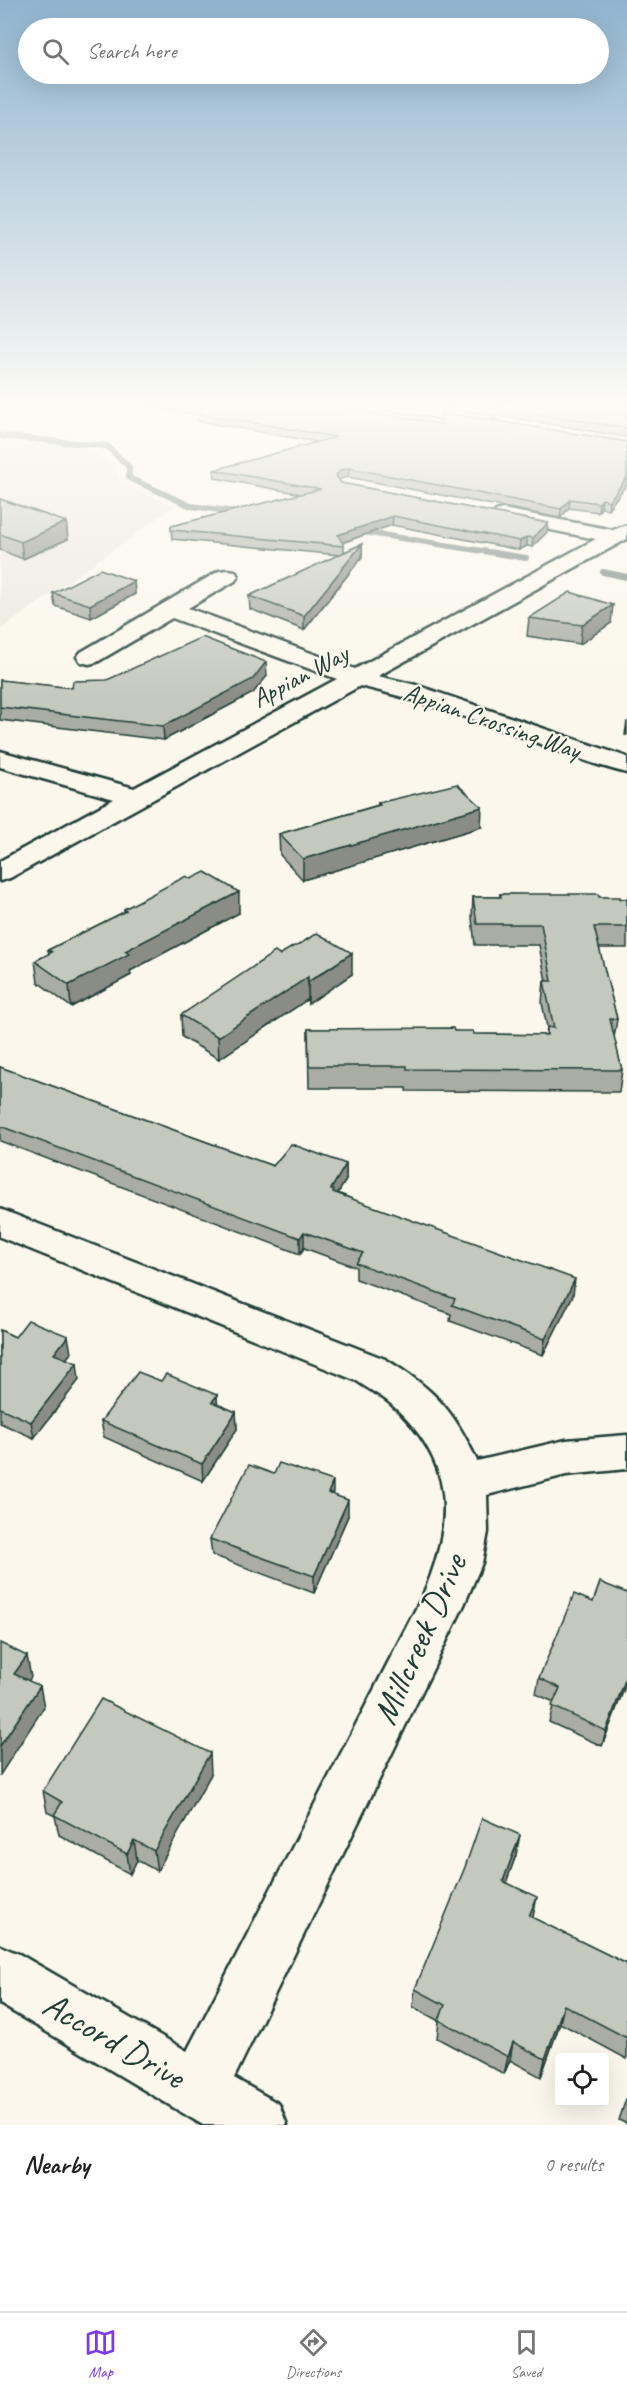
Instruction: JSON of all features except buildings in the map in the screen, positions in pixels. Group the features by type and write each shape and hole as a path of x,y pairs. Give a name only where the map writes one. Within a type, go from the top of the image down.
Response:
{"street":[{"path":"489,513 621,534"},
{"name":"Appian Way","path":"0,872 621,534"},
{"path":"89,657 227,576"},
{"name":"Appian Crossing Way","path":"169,609 357,678 407,690 518,727 602,759 627,765"},
{"path":"0,759 135,797"},
{"name":"Millcreek Drive","path":"0,1222 371,1370 404,1391 430,1416 446,1440 465,1482 466,1532 459,1563 441,1605 198,2089"},
{"path":"465,1482 566,1459 608,1452 627,1452"},
{"name":"Accord Drive","path":"0,1973 258,2125"}],"shaded area":[{"path":"0,503 168,503 175,506 0,630"}],"waterway":[{"path":"185,503 243,513"},
{"path":"357,531 526,558"},
{"path":"603,572 627,577"}]}
